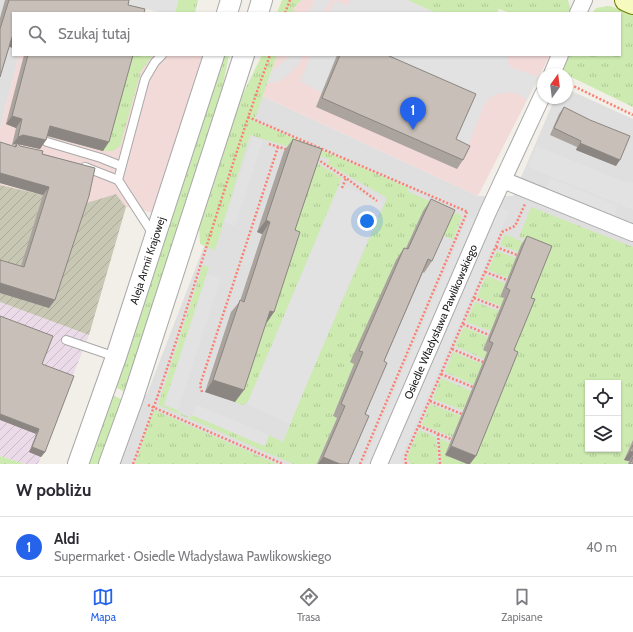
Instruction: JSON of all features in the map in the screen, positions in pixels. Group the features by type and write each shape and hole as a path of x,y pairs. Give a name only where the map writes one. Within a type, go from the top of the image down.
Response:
{"main road":[{"path":"626,0 633,3"}],"street":[{"path":"227,12 231,0"},
{"path":"258,12 262,0"},
{"path":"578,12 584,0"},
{"name":"Aleja Armii Krajowej","path":"78,464 116,357 214,56"},
{"path":"109,464 134,398 244,56"},
{"path":"555,68 560,56"},
{"name":"Osiedle Władysława Pawlikowskiego","path":"379,464 485,219 538,104"},
{"path":"503,180 633,233"}],"lane":[{"path":"220,12 228,0"},
{"path":"118,180 145,79 154,62 161,56"},
{"path":"47,142 101,158 121,166"},
{"path":"79,165 118,180 155,237"},
{"path":"66,340 116,357"}],"path":[{"path":"285,12 290,0"},
{"path":"133,464 270,56"},
{"path":"573,86 633,115"},
{"path":"248,117 485,219"},
{"path":"269,144 293,151"},
{"path":"202,392 200,385 278,147"},
{"path":"316,158 377,201"},
{"path":"342,188 346,178"},
{"path":"406,464 406,457 502,232 515,226 527,200"},
{"path":"360,464 467,212"},
{"path":"496,247 517,255"},
{"path":"485,272 507,280"},
{"path":"474,298 500,308"},
{"path":"463,324 489,335"},
{"path":"452,349 483,362"},
{"path":"442,374 472,387"},
{"path":"134,398 283,464"},
{"path":"430,401 462,414"},
{"path":"419,426 452,439"},
{"path":"438,434 440,464"}],"shaded area":[{"path":"0,0 33,0 15,12 12,12 12,56 19,56 0,129"},
{"path":"107,0 178,0 175,12 159,12"},
{"path":"302,0 407,0 434,12 293,12 295,6"},
{"path":"315,0 331,0 324,12 309,12"},
{"path":"335,0 347,6 350,0 407,0 434,12 329,12"},
{"path":"19,56 202,56 154,213 126,207 116,194 83,204 0,185 0,129"},
{"path":"277,56 549,56 543,68 537,68 537,80 478,196 262,96"},
{"path":"288,56 303,56 299,64 281,81 267,84 271,71 285,61"},
{"path":"311,56 338,56 322,93 300,81"},
{"path":"362,56 507,56 509,65 512,68 537,76 537,81 527,100 521,95 511,92 497,94 488,99 484,105 464,155"},
{"path":"573,92 633,119 633,464 112,464 136,399 147,394 262,96 478,196 513,196 552,104 573,104"},
{"path":"253,136 263,140 235,226 224,222"},
{"path":"537,146 622,181 633,183 633,210 528,167"},
{"path":"550,178 618,206 614,217 546,189"},
{"path":"0,185 83,204 116,194 126,207 89,335 0,302"},
{"path":"339,185 383,203 290,424 247,404"},
{"path":"499,207 509,211 400,459 402,464 390,464 389,457"},
{"path":"468,217 481,222 374,464 364,464"},
{"path":"207,274 221,278 178,410 164,405"},
{"path":"0,302 89,335 38,464 25,464 0,456"},
{"path":"197,405 269,435 265,446 192,415"}],"green space":[{"path":"178,0 198,0 195,12 175,12"},
{"path":"282,0 302,0 295,6 293,12 277,12"},
{"path":"407,0 568,0 571,10 570,12 507,12 499,9 498,12 434,12"},
{"path":"610,6 633,14 633,107 573,78 573,68 564,68 569,56 621,56 621,12 593,12 596,8"},
{"path":"129,56 152,56 141,71 120,146 113,151 103,151"},
{"path":"222,56 229,56 217,114 127,393 115,387"},
{"path":"262,56 277,56 254,121 409,188 407,191 462,216 453,240 441,234 423,211 400,261 396,260 351,362 354,364 333,416 337,418 317,464 293,464 158,405 203,265 209,267 164,405 178,410 177,412 191,418 192,415 264,446 269,435 283,442 308,380 387,198 328,164 329,159 250,135 215,250 200,244 199,227 236,108"},
{"path":"314,161 341,178 339,185 248,402 242,405 235,402"},
{"path":"531,207 633,247 633,440 624,459 629,461 628,464 470,464 521,245 518,252 500,245 505,234 523,242 525,239 519,237"},
{"path":"497,251 516,258 508,278 488,270"},
{"path":"486,276 505,283 500,296 504,298 501,306 477,297"},
{"path":"475,302 499,311 491,331 466,322"},
{"path":"464,327 488,337 483,350 487,352 484,359 455,346"},
{"path":"453,352 482,364 474,385 445,372"},
{"path":"441,378 471,391 463,410 433,399"},
{"path":"112,395 123,400 101,464 88,464"},
{"path":"430,404 461,416 452,437 422,425"},
{"path":"154,410 277,464 135,464"},
{"path":"419,430 436,437 438,464 410,464 407,457"},
{"path":"439,438 450,443 445,455 467,464 441,464"},
{"path":"0,456 25,464 0,464"}],"building":[{"path":"9,0 129,0 128,5 145,9 144,12 12,12 12,37 0,77 0,29"},
{"path":"28,56 133,56 109,142 50,126 46,140 23,135 18,137 22,119 12,116"},
{"path":"340,56 389,56 476,94 456,139 470,146 463,160 322,98"},
{"path":"564,107 590,120 630,136 620,160 580,143 581,141 554,128"},
{"path":"293,139 322,149 295,230 300,232 274,312 270,311 244,390 213,380 240,300 244,302 270,222 266,220"},
{"path":"0,142 16,147 17,143 20,146 43,151 42,154 95,168 89,196 55,300 0,283 0,260 24,267 49,187 0,173"},
{"path":"431,199 455,210 432,261 428,259 384,361 387,363 365,414 369,416 348,464 340,464 323,457 345,406 341,404 363,352 359,351 404,248 408,249"},
{"path":"527,236 552,246 531,298 535,299 514,350 518,352 476,456 451,446 493,343 489,341 510,290 506,288"},
{"path":"0,316 53,336 42,364 74,376 45,452 32,447 39,429 0,414"},
{"path":"633,445 633,452 630,451"},
{"path":"633,457 633,464 630,464"}],"place":[{"name":"Aldi","path":"413,130"}]}
